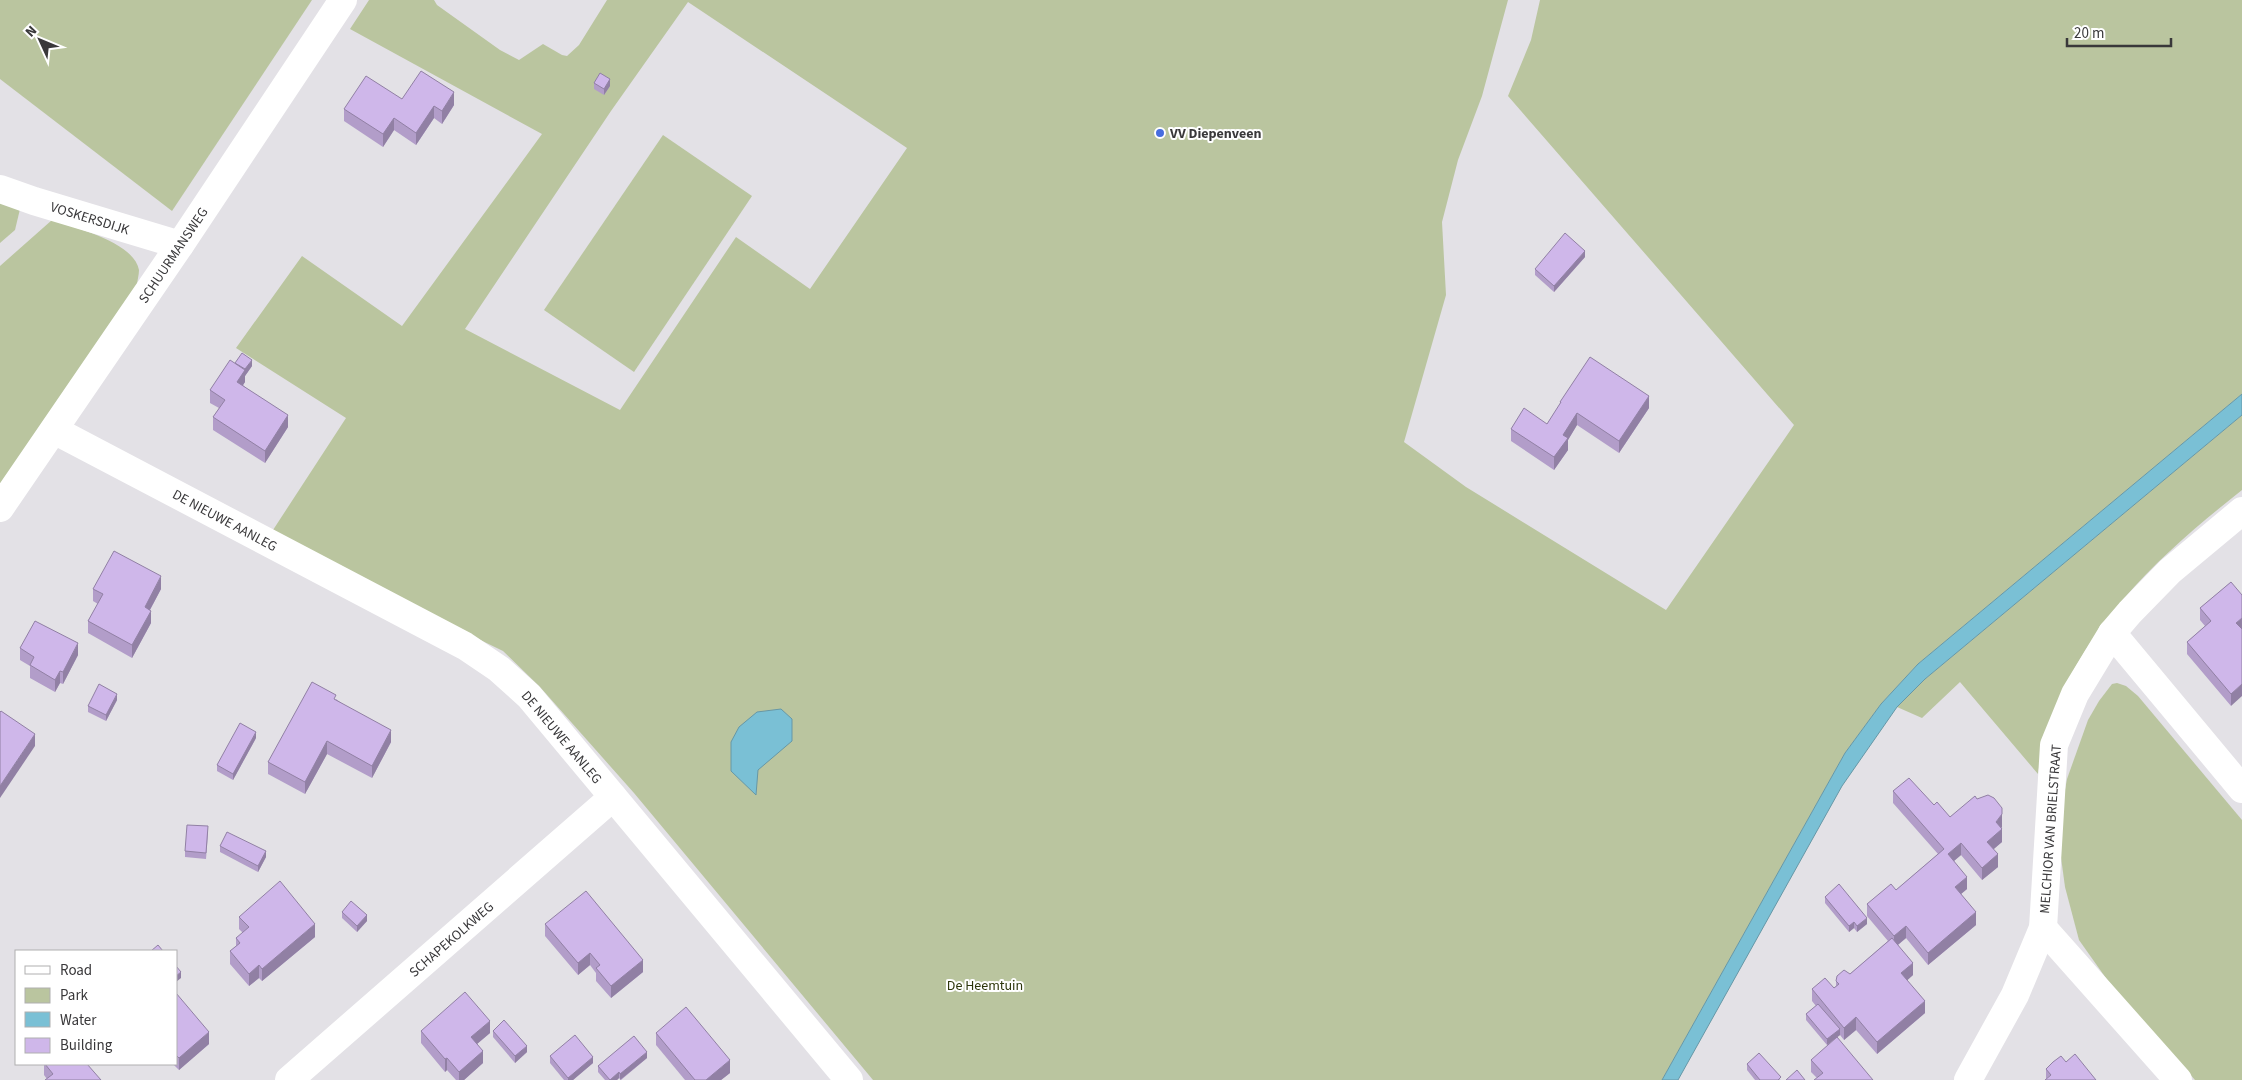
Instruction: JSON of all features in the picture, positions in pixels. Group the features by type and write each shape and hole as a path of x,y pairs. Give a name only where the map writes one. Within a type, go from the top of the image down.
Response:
{"street":[{"name":"SCHUURMANSWEG","path":"0,508 180,245 343,0"},
{"name":"VOSKERSDIJK","path":"0,189 34,202 180,245"},
{"name":"DE NIEUWE AANLEG","path":"54,430 465,646 499,669 529,696 849,1080"},
{"name":"MELCHIOR VAN BRIELSTRAAT","path":"1968,1080 2015,995 2043,928 2054,745 2075,694 2112,633 2170,570 2242,512"},
{"path":"2112,633 2242,789"},
{"name":"SCHAPEKOLKWEG","path":"289,1080 613,797"},
{"path":"2043,928 2178,1080"}],"green space":[{"path":"0,0 312,0 172,211 0,79"},
{"name":"De Heemtuin","path":"369,0 434,0 437,5 500,50 519,60 543,44 567,56 579,45 607,0 1508,0 1482,96 1458,160 1442,222 1446,295 1404,442 1466,487 1666,610 1794,425 1508,96 1531,40 1540,0 2242,0 2242,394 1918,664 1881,704 1845,753 1662,1080 873,1080 634,793 540,687 503,651 396,599 273,530 346,418 236,348 302,256 402,326 542,134 350,29","holes":["688,2 907,148 810,289 736,237 620,410 465,329 611,111"]},
{"path":"663,135 752,196 634,372 544,310"},
{"path":"0,203 20,209 15,230 0,243"},
{"path":"52,220 88,232 115,244 127,252 135,260 139,270 137,286 0,487 0,266"},
{"path":"2242,415 2242,490 2158,562 2133,588 2089,645 2070,677 2045,736 2038,774 1960,682 1922,718 1897,707 1925,679"},
{"path":"2117,683 2126,686 2138,696 2242,820 2242,1080 2195,1080 2108,981 2079,940 2065,887 2060,850 2064,795 2067,779 2088,720 2112,684"}],"water":[{"path":"2242,394 2242,415 1925,679 1897,707 1842,786 1678,1080 1662,1080 1845,753 1881,704 1918,664"},
{"path":"781,709 792,719 792,741 758,770 756,795 731,771 731,742 739,727 757,712"}],"building":[{"path":"421,71 454,92 442,111 434,106 416,133 394,118 383,134 344,109 366,76 402,99"},
{"path":"600,73 610,79 604,89 594,83"},
{"path":"1565,233 1585,251 1554,286 1535,269"},
{"path":"242,353 252,360 245,369 235,363"},
{"path":"1590,357 1649,396 1619,441 1577,413 1563,435 1568,438 1554,457 1511,429 1524,408 1547,424"},
{"path":"230,360 245,370 237,382 288,415 265,451 213,417 225,400 210,390"},
{"path":"114,551 161,576 145,607 151,611 132,645 88,621 103,594 93,589"},
{"path":"2231,582 2242,595 2242,618 2236,623 2242,629 2242,684 2231,694 2187,642 2211,621 2200,608"},
{"path":"35,621 78,643 63,672 60,671 55,680 30,665 34,657 20,648"},
{"path":"312,682 336,695 334,699 391,730 372,766 327,741 305,782 268,762"},
{"path":"99,684 117,694 106,715 88,706"},
{"path":"0,712 35,734 0,786"},
{"path":"240,723 256,732 233,774 217,765"},
{"path":"1909,778 1934,805 1937,802 1950,817 1975,796 1977,799 1988,795 1994,798 2002,808 2002,814 1996,822 2002,829 1987,842 1998,854 1982,868 1961,843 1948,854 1967,877 1955,887 1976,912 1928,953 1906,926 1894,936 1867,904 1891,884 1896,890 1944,849 1893,791"},
{"path":"187,825 208,826 206,853 185,851"},
{"path":"227,832 266,851 258,866 220,846"},
{"path":"280,881 315,924 262,969 259,965 249,974 230,951 240,943 236,938 249,927 239,917"},
{"path":"1839,884 1867,918 1857,926 1854,922 1849,926 1825,897"},
{"path":"586,891 643,960 611,986 596,968 600,965 590,953 578,963 545,924"},
{"path":"351,901 367,915 357,926 342,912"},
{"path":"1892,938 1913,963 1901,973 1925,1001 1877,1042 1856,1017 1844,1028 1812,989 1825,978 1834,988 1839,984 1836,981 1837,976 1844,970 1850,974"},
{"path":"158,945 162,950 152,950"},
{"path":"465,992 490,1021 471,1037 483,1051 459,1072 421,1031"},
{"path":"178,995 209,1032 178,1057"},
{"path":"1818,1004 1840,1029 1827,1039 1806,1014"},
{"path":"686,1007 730,1060 706,1080 695,1080 656,1033"},
{"path":"504,1020 527,1046 515,1056 493,1031"},
{"path":"575,1035 593,1057 568,1078 550,1056"},
{"path":"634,1036 647,1052 610,1080 598,1066"},
{"path":"1837,1037 1873,1080 1814,1080 1823,1073 1811,1060"},
{"path":"1759,1053 1781,1077 1778,1080 1760,1080 1747,1064"},
{"path":"2075,1054 2096,1080 2045,1080 2051,1075 2046,1069 2053,1062 2061,1056 2066,1062"},
{"path":"46,1065 88,1065 101,1080 45,1080 53,1074"},
{"path":"1797,1070 1805,1080 1786,1080"}],"place":[{"name":"VV Diepenveen","path":"1160,133"}]}
